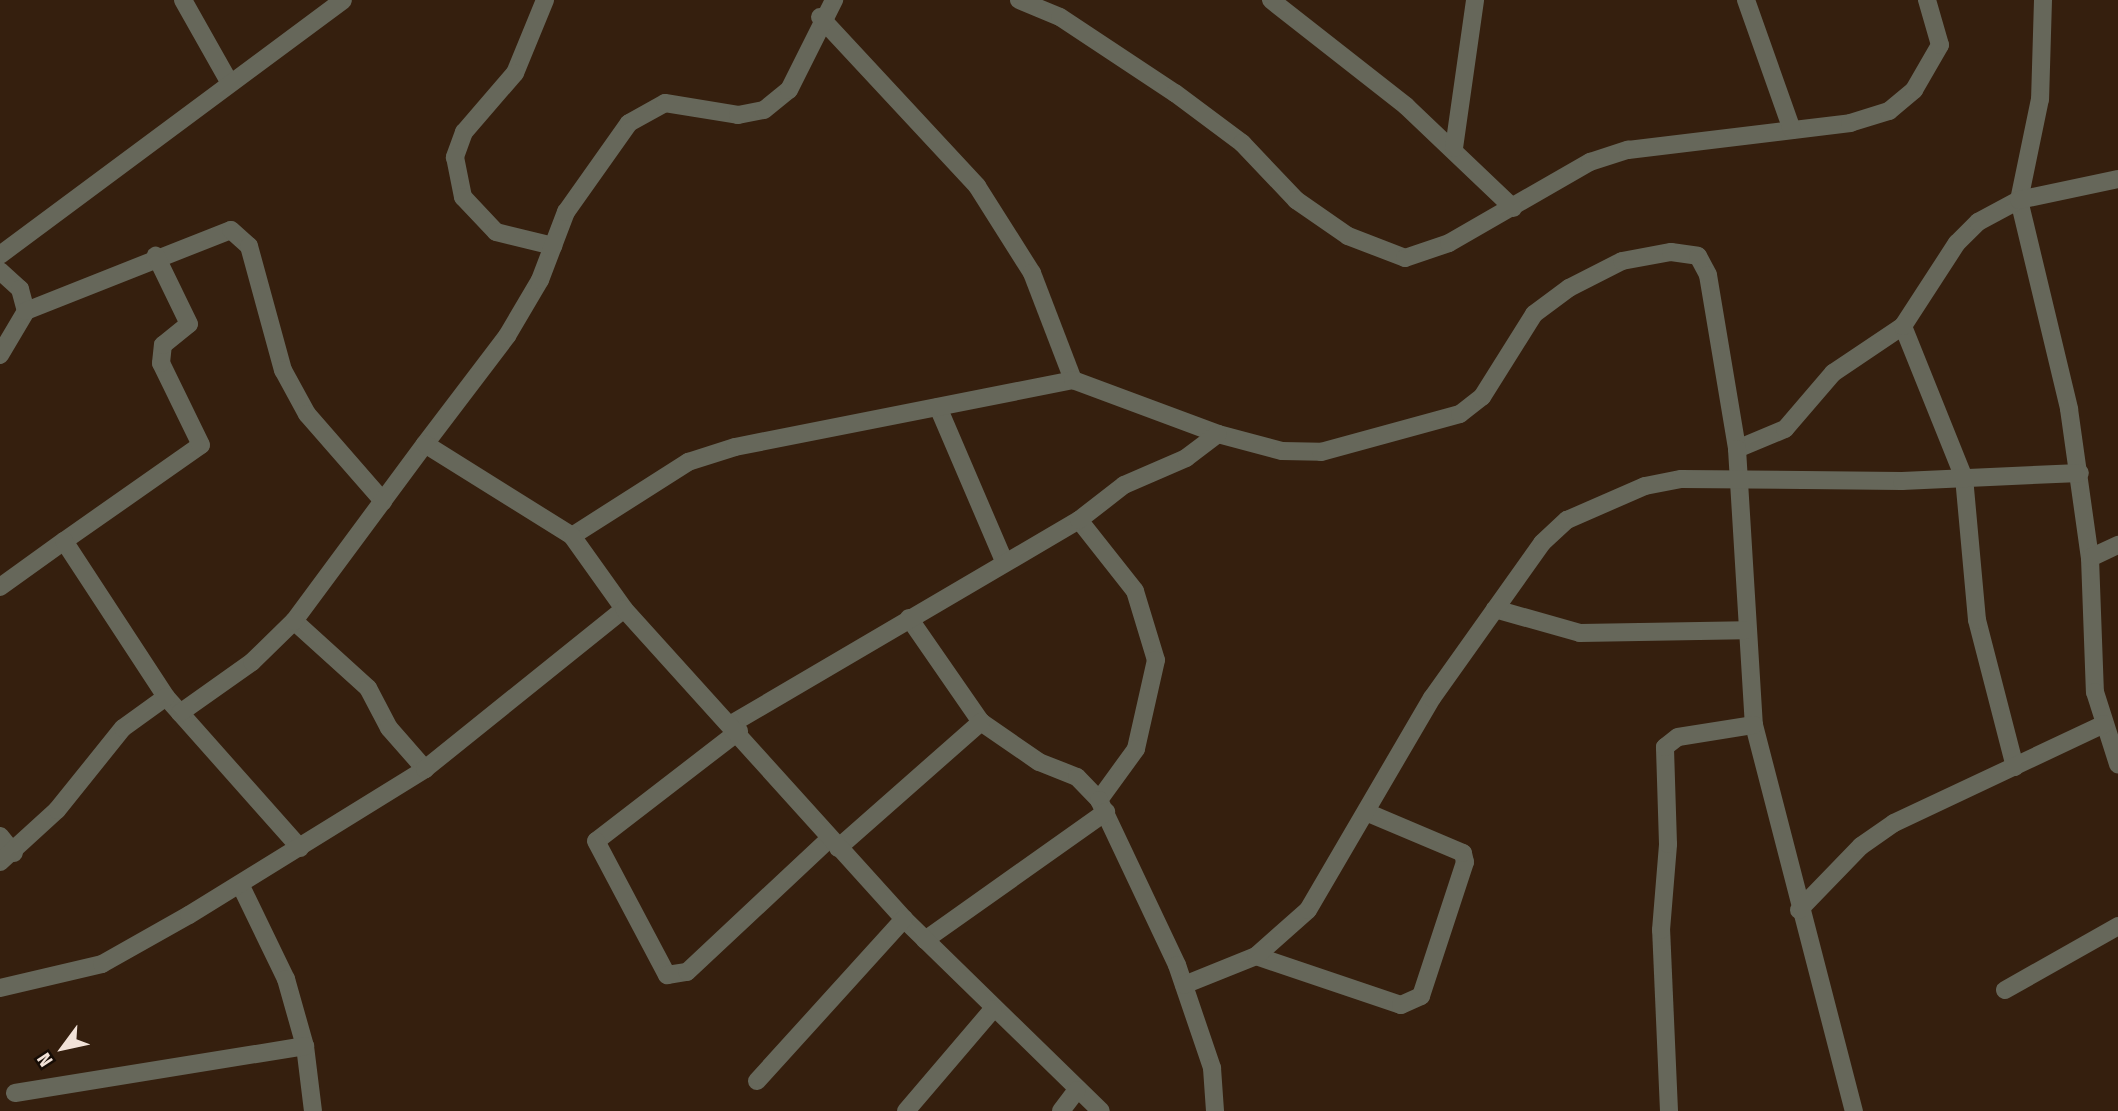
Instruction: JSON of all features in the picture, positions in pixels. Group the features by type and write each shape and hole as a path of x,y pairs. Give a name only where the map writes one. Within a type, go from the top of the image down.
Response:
{"street":[{"path":"183,0 228,80"},
{"path":"0,255 228,80 343,0"},
{"path":"545,0 515,73 464,132 455,157 463,197 496,232 553,246"},
{"path":"180,713 252,662 295,621 507,335 553,246 566,212 629,123 665,103 738,115 764,110 789,90 804,66 820,17 834,0"},
{"path":"1019,0 1060,17 1175,93 1242,143 1297,200 1379,251 1405,258 1428,253 1513,208 1590,162 1628,150 1792,130 1889,111 1914,90 1940,45 1927,0"},
{"path":"1271,0 1454,148 1513,208"},
{"path":"1454,148 1475,0"},
{"path":"1746,0 1792,130"},
{"path":"2043,0 2040,99 2020,200 2080,473 2090,558 2095,692 2118,764"},
{"path":"820,17 977,186 1032,273 1073,380"},
{"path":"1737,449 1785,429 1833,373 1903,326 1957,243 1978,222 2020,200 2118,179"},
{"path":"0,355 26,310 156,256 231,230 241,233 283,370 307,414 383,501"},
{"path":"572,536 688,462 735,447 1073,380 1218,433 1282,451 1321,453 1460,414 1482,397 1534,314 1622,261 1671,252 1698,256 1708,275 1737,449 1744,630 1754,725 1799,910 1854,1111"},
{"path":"0,587 201,445 161,363 163,345 189,324 156,256"},
{"path":"0,271 20,289 26,310"},
{"path":"1903,326 1964,478 1977,620 2015,767"},
{"path":"938,407 1004,561"},
{"path":"981,722 833,844 687,972 667,975 596,841 736,727 909,618 1079,520 1124,485 1159,473 1218,433"},
{"path":"425,444 572,536 624,609 736,727 833,844 993,1009 1101,1111"},
{"path":"1184,985 1256,956 1308,910 1432,698 1496,609 1567,520 1645,486 1738,477 1964,478 2080,473"},
{"path":"925,940 1102,806 1136,749 1156,660 1135,591 1079,520"},
{"path":"64,541 166,697 300,848"},
{"path":"2090,558 2118,545"},
{"path":"0,988 102,964 300,848 425,769 624,609"},
{"path":"1496,609 1580,634 1744,630"},
{"path":"909,618 981,722 1039,762 1077,777 1102,806 1184,985 1212,1068 1215,1111"},
{"path":"295,621 368,688 389,728 425,769"},
{"path":"0,836 7,857 123,728 166,697"},
{"path":"1799,910 1861,846 1894,823 2104,724"},
{"path":"1669,1111 1661,930 1668,844 1665,747 1678,737 1754,725"},
{"path":"1256,956 1401,1005 1420,996 1465,862 1463,853 1366,812"},
{"path":"240,884 272,941 305,1046 313,1111"},
{"path":"757,1081 904,919"},
{"path":"2005,990 2118,926"},
{"path":"906,1111 993,1009"},
{"path":"15,1093 305,1046"},
{"path":"1061,1111 1077,1090"}]}
